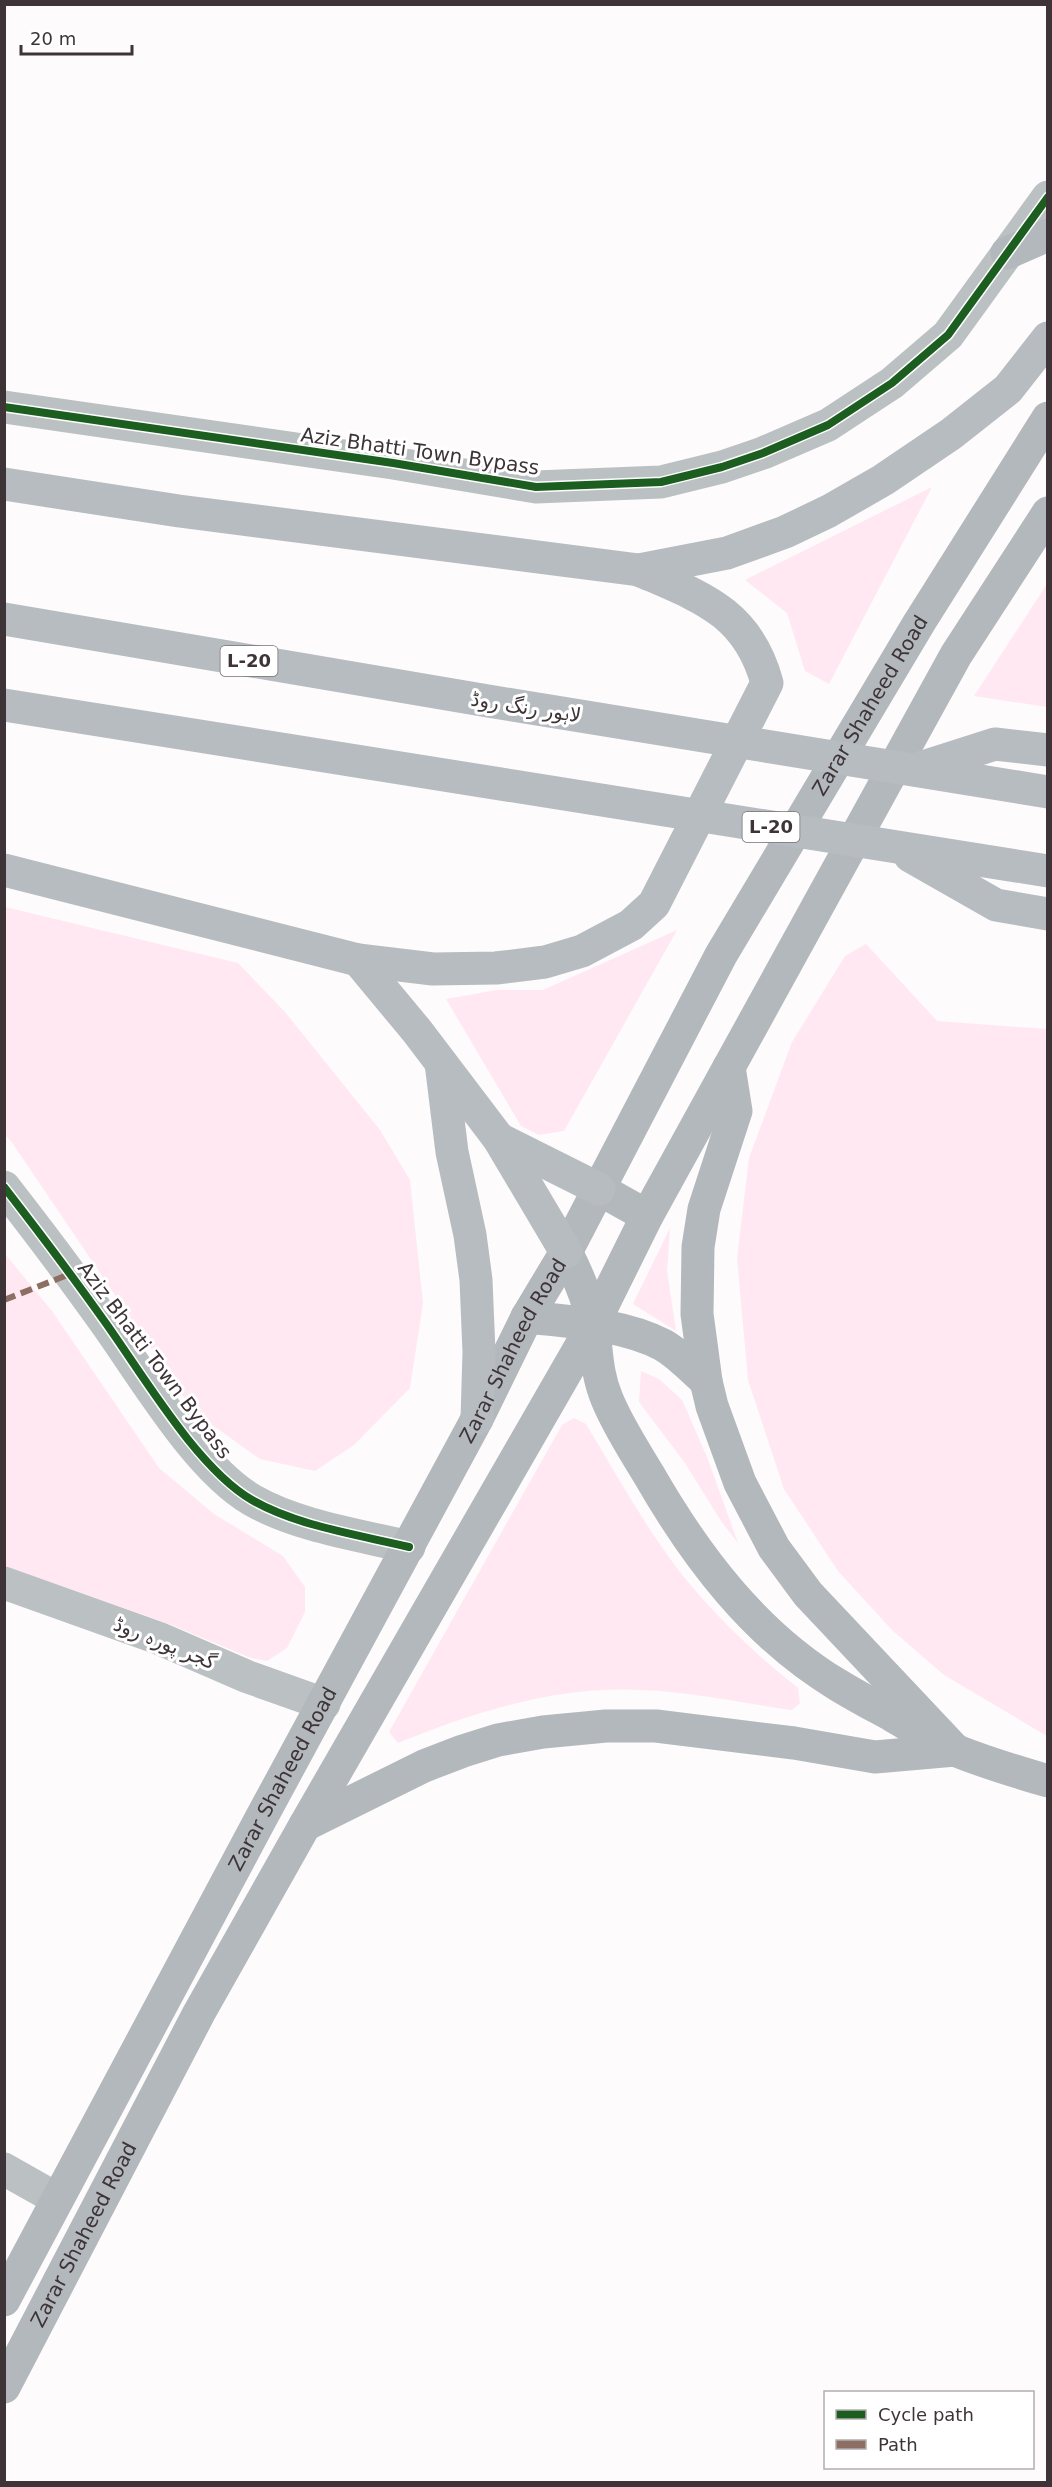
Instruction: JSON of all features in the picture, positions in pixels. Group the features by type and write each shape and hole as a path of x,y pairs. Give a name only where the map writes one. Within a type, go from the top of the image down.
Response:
{"highway":[{"path":"639,570 727,553 785,532 838,506 883,480 951,434 1008,389 1047,338"},
{"path":"4,484 179,511 639,570 691,592 727,615 750,640 761,661 766,683 654,904 631,925 582,951 545,962 469,970 358,960 4,870"},
{"name":"لاہور رنگ روڈ","path":"4,619 1047,792"},
{"name":"L-20","path":"4,705 1047,871"},
{"path":"913,770 996,744 1047,750"},
{"path":"893,846 996,905 1047,914"},
{"path":"358,960 499,1139 566,1252"},
{"path":"441,1063 452,1152 470,1235 476,1280 479,1352 477,1419"},
{"path":"499,1139 599,1189"}],"main road":[{"path":"1007,253 1047,236"},
{"name":"Zarar Shaheed Road","path":"4,2300 409,1547 477,1419 527,1317 566,1252 722,955 920,624 1047,418"},
{"name":"Zarar Shaheed Road","path":"4,2387 194,2023 304,1825 593,1325 647,1216 956,655 1047,513"},
{"path":"729,1068 736,1111 704,1209 698,1247 697,1314 706,1381 712,1406 740,1483 774,1548 808,1594 955,1750"},
{"path":"599,1189 647,1216"},
{"path":"566,1252 579,1278 593,1325 596,1363 606,1398 621,1428 675,1521 713,1573 750,1615 793,1653 837,1685 955,1750 1007,1770 1047,1781"},
{"path":"527,1317 620,1330 664,1346 706,1381"},
{"path":"304,1825 424,1766 498,1740 543,1732 606,1726 656,1726 794,1743 875,1757 955,1750"}],"street":[{"name":"Aziz Bhatti Town Bypass","path":"4,407 393,463 536,487 661,482 722,467 763,453 828,425 892,383 948,335 1047,197"},
{"name":"Aziz Bhatti Town Bypass","path":"4,1188 70,1274 185,1435 219,1473 251,1500 280,1514 409,1547"},
{"name":"گجر پورہ روڈ","path":"4,1583 158,1638 248,1677 324,1704"},
{"path":"4,2169 57,2199"}],"shaded area":[{"path":"932,487 829,684 805,671 787,613 745,580"},
{"path":"1047,584 1047,707 974,696"},
{"path":"5,907 238,963 285,1012 380,1130 410,1180 423,1303 410,1388 354,1445 315,1471 260,1459 194,1412 5,1135"},
{"path":"677,930 564,1131 539,1135 521,1126 446,999 497,990 543,990"},
{"path":"866,944 937,1021 1047,1029 1047,1736 944,1675 892,1630 838,1571 784,1489 748,1380 737,1258 749,1158 792,1042 845,956"},
{"path":"670,1228 667,1271 676,1331 633,1304"},
{"path":"5,1254 52,1311 159,1468 214,1514 283,1556 305,1587 305,1612 287,1648 267,1661 251,1658 169,1624 5,1566"},
{"path":"641,1371 659,1379 682,1400 707,1457 738,1543 721,1521 685,1463 639,1402"},
{"path":"574,1418 586,1424 642,1518 680,1572 736,1633 798,1688 800,1703 792,1710 661,1691 579,1692 548,1696 487,1711 398,1743 389,1732 562,1425"}],"marked path":[{"path":"4,1300 70,1274"}],"cycle path":[{"path":"4,407 393,463 536,487 661,482 722,467 763,453 828,425 892,383 948,335 1048,197"},
{"path":"4,1187 56,1254 191,1444 231,1485 252,1500 288,1517 409,1547"}]}
